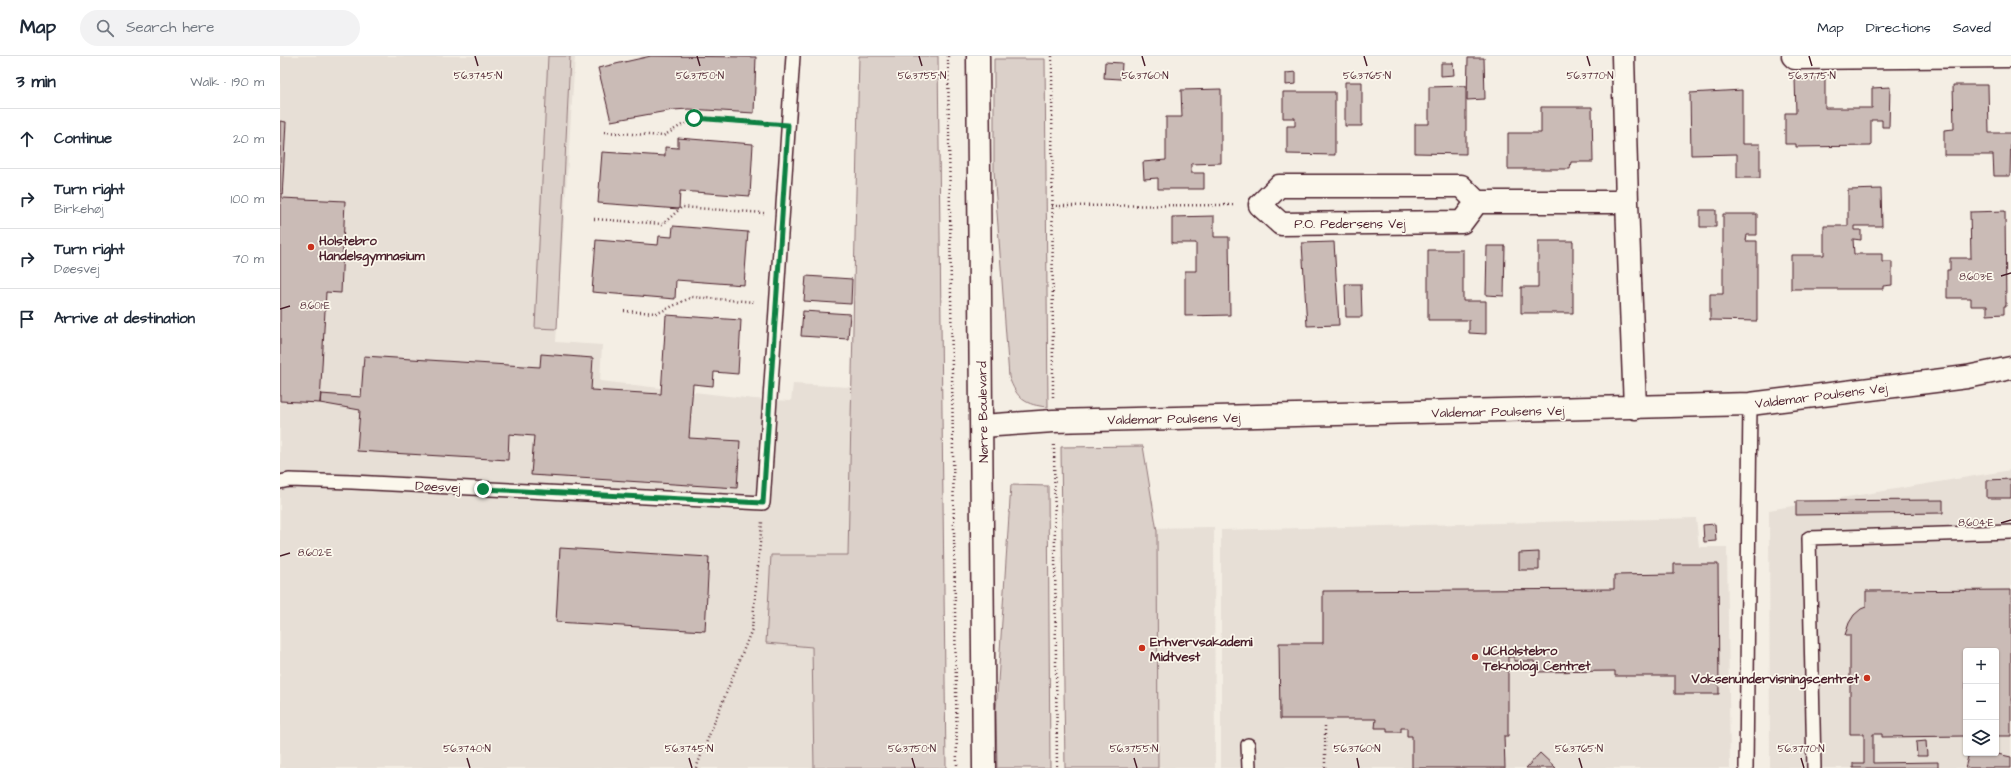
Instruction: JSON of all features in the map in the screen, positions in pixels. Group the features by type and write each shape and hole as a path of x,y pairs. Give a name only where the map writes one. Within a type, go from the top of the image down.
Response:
{"street":[{"name":"Nørre Boulevard","path":"978,56 984,768"},
{"path":"1623,56 1635,408"},
{"path":"1793,56 1795,58 2011,56"},
{"path":"1260,205 1279,186 1461,186 1477,202 1627,202"},
{"name":"P.O. Pedersens Vej","path":"1260,205 1281,224 1462,222 1477,202"},
{"name":"Valdemar Poulsens Vej","path":"982,426 1053,421 1750,404 1968,377 2011,368"}],"lane":[{"path":"763,503 793,56"},
{"path":"1746,768 1750,404"},
{"name":"Døesvej","path":"280,482 289,480 352,482 763,503"},
{"path":"1814,768 1809,538 2011,532"},
{"path":"1248,745 1249,768"}],"path":[{"path":"948,56 957,768"},
{"path":"604,132 663,136 694,118 788,125"},
{"path":"1052,206 1260,205"},
{"path":"594,219 663,224 682,207 782,215"},
{"path":"624,310 658,313 692,297 777,303"},
{"path":"696,768 752,628 763,503"},
{"path":"1325,726 1325,768"}],"shaded area":[{"path":"280,56 575,56 556,342 602,345 600,381 754,399 791,401 793,384 869,388 871,768 280,768"},
{"path":"548,56 570,56 557,329 535,328"},
{"path":"859,56 938,56 946,768 814,768 812,647 766,643 771,555 848,555"},
{"path":"994,59 1045,59 1048,407 1033,405 1023,400 1015,391 1009,377 994,171"},
{"name":"Erhvervsakademi Midtvest","path":"1143,446 1157,531 1158,768 1065,768 1061,447"},
{"path":"2011,470 2011,768 1770,768 1769,510"},
{"path":"1011,485 1048,486 1050,768 997,768 996,712"},
{"name":"UCHolstebro Teknologi Centret","path":"1696,518 1699,547 1727,547 1730,768 1221,768 1221,530"},
{"name":"Erhvervsakademi Midtvest","path":"1214,527 1215,768 1071,768 1069,529"}],"building":[{"path":"651,56 756,57 754,113 689,109 673,110 611,121 598,68"},
{"path":"1468,58 1484,58 1485,99 1467,100"},
{"path":"1105,62 1122,63 1121,79 1104,78"},
{"path":"1441,63 1453,63 1454,75 1441,76"},
{"path":"1296,72 1296,84 1286,85 1286,73"},
{"path":"1825,78 1825,108 1872,108 1872,88 1890,87 1889,127 1882,127 1882,120 1871,120 1871,146 1796,147 1796,144 1785,144 1785,113 1796,113 1795,79"},
{"path":"1345,82 1362,82 1362,126 1345,126"},
{"path":"1953,85 1988,85 1989,133 2011,134 2010,176 1994,176 1993,155 1944,155 1944,130 1954,129"},
{"path":"1466,86 1466,154 1415,153 1415,124 1429,124 1429,87"},
{"path":"1221,89 1221,163 1191,164 1191,173 1204,173 1204,189 1158,189 1158,178 1144,179 1143,162 1166,160 1166,117 1182,117 1181,90"},
{"path":"1742,90 1742,144 1760,144 1760,178 1737,178 1737,154 1691,155 1690,93"},
{"path":"1283,92 1335,92 1335,155 1287,154 1287,126 1295,126 1295,118 1283,118"},
{"path":"1541,107 1592,107 1593,162 1571,162 1570,169 1508,169 1508,133 1541,133"},
{"name":"Holstebro Handelsgymnasium","path":"280,121 286,122 282,198 345,201 341,293 326,292 320,403 280,401"},
{"path":"678,138 753,144 750,196 680,191 679,209 598,203 602,152 665,156 665,147 678,148"},
{"path":"1881,189 1882,226 1854,226 1854,230 1861,230 1861,240 1853,239 1854,254 1882,254 1882,262 1892,262 1892,285 1883,286 1883,289 1791,289 1791,255 1824,255 1824,226 1848,226 1848,190"},
{"path":"1700,210 1716,210 1716,227 1700,227"},
{"path":"2005,211 2006,306 2004,306 2004,314 1987,315 1987,306 1971,306 1971,298 1947,298 1947,270 1950,270 1950,258 1971,258 1970,212"},
{"path":"1723,214 1757,214 1757,235 1747,235 1746,241 1757,241 1757,321 1710,320 1710,294 1723,294"},
{"path":"1214,216 1214,237 1229,237 1230,315 1185,316 1185,271 1196,271 1196,243 1172,243 1172,217"},
{"path":"673,226 748,232 744,285 676,280 675,299 592,292 596,240 658,245 659,236 672,237"},
{"path":"1538,241 1573,241 1573,313 1521,313 1521,287 1538,287"},
{"path":"1334,242 1339,325 1307,326 1302,243"},
{"path":"1487,246 1505,246 1504,296 1486,295"},
{"path":"1428,250 1463,250 1463,301 1486,301 1486,334 1469,333 1469,320 1428,320"},
{"path":"806,276 852,279 851,304 804,301"},
{"path":"1345,284 1361,284 1362,317 1346,317"},
{"path":"803,311 850,314 848,339 801,336"},
{"path":"666,315 741,320 738,374 714,372 713,386 693,384 689,438 740,441 737,488 531,475 534,436 509,434 508,460 357,451 360,410 320,403 321,394 361,397 364,356 540,367 541,354 593,358 591,390 661,394"},
{"path":"2011,479 2011,498 1987,498 1987,480"},
{"path":"1943,500 1943,513 1796,515 1796,501"},
{"path":"1715,524 1716,541 1704,542 1703,525"},
{"path":"560,548 709,557 705,631 556,622"},
{"path":"1539,552 1539,570 1519,570 1519,553"},
{"path":"1674,564 1718,564 1719,694 1675,694 1675,676 1615,676 1615,671 1535,672 1534,661 1514,661 1514,657 1508,657 1508,736 1504,736 1505,768 1412,768 1412,736 1407,736 1407,728 1401,728 1401,732 1387,732 1387,728 1375,728 1376,719 1280,719 1279,643 1323,643 1323,591 1614,589 1614,575 1674,574"},
{"path":"2011,590 2011,736 1999,736 1999,648 1963,648 1963,736 1882,737 1882,734 1873,734 1873,763 1938,762 1938,768 1853,768 1853,763 1864,763 1864,734 1850,734 1850,635 1845,635 1849,623 1854,615 1866,607 1866,591"},
{"path":"1926,741 1927,756 1917,756 1916,742"},
{"path":"1540,753 1556,768 1526,768"},
{"path":"1999,754 2011,757 2011,768 1965,768 1968,756 1999,756"}],"place":[{"name":"Holstebro Handelsgymnasium","path":"311,247"},
{"name":"Erhvervsakademi Midtvest","path":"1142,648"},
{"name":"UCHolstebro Teknologi Centret","path":"1475,657"},
{"name":"Voksenundervisningscentret","path":"1867,678"}],"route":[{"path":"483,489 763,503 788,125 694,118"}]}
